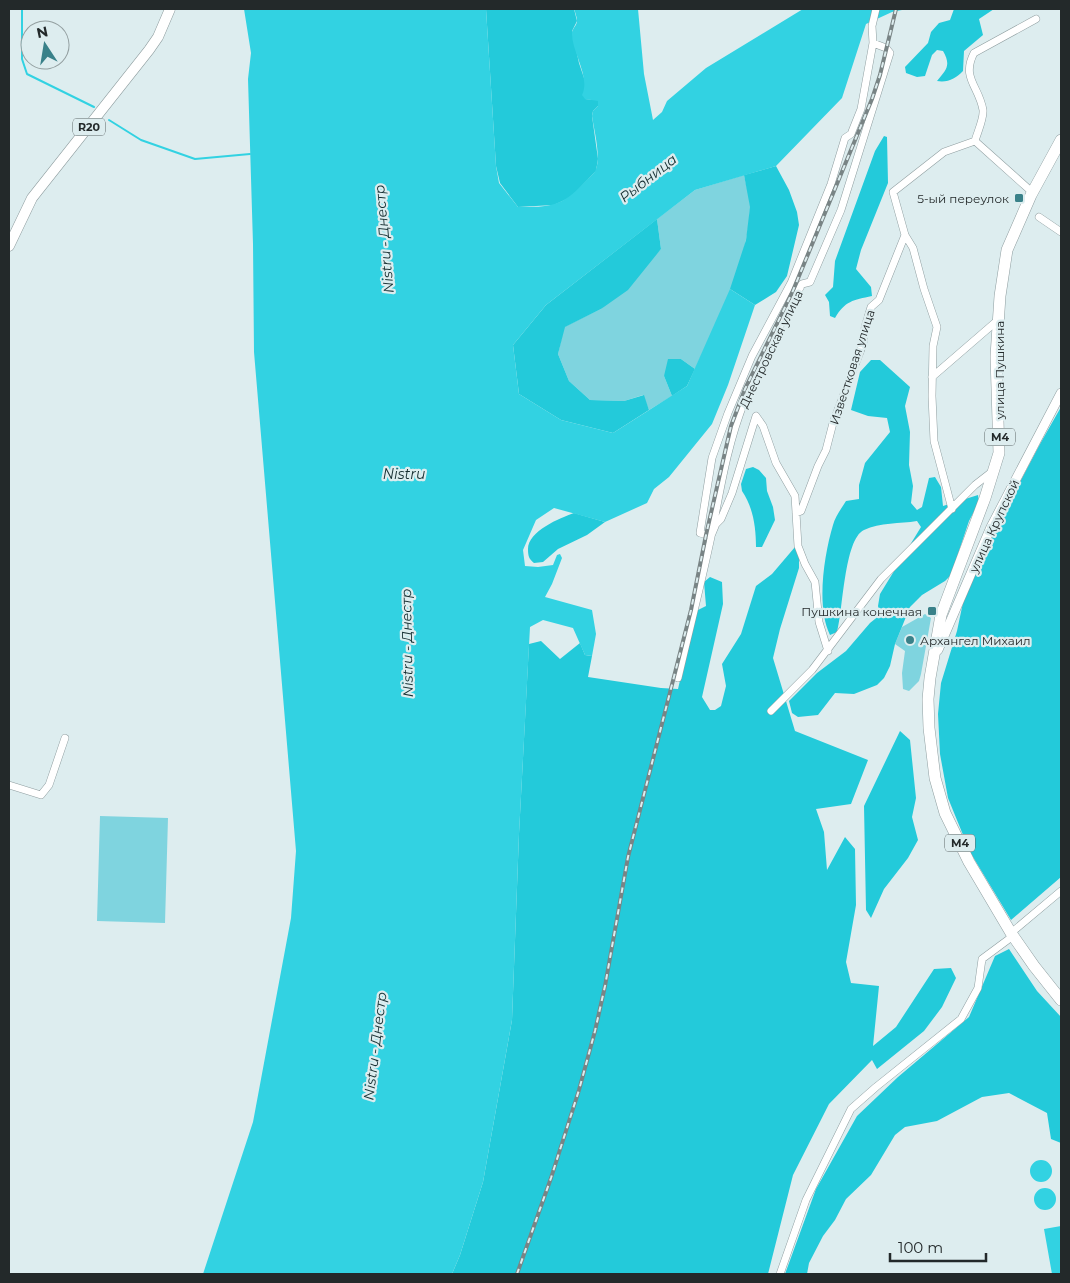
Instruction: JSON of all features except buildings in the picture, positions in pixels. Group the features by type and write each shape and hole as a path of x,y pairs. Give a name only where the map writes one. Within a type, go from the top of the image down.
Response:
{"highway":[{"name":"улица Пушкина","path":"933,662 941,614 995,469 1000,445 997,384 998,320 1007,250 1032,192 1061,140"},
{"name":"M4","path":"933,662 928,699 929,728 935,778 949,821 969,862 1012,934 1061,1000"}],"main road":[{"name":"R20","path":"9,246 32,198 149,50 158,37 170,9"}],"street":[{"path":"828,651 819,622 815,582 798,546 795,496 776,463 763,426 756,416 732,493 721,519 716,524 711,536 700,533 712,458 728,413 752,356 791,282 831,184 845,138 851,134 861,109 873,43 872,26 876,9"},
{"path":"975,142 983,112 968,74 969,62 974,53 1036,19"},
{"name":"Днестровская улица","path":"678,678 711,536 722,478 744,401 802,284 810,282 841,210 890,53 886,48 873,43"},
{"path":"952,509 934,441 932,377 933,346 937,327 913,248 905,235 893,192 944,152 975,142"},
{"path":"975,142 1032,192"},
{"path":"1039,217 1061,232"},
{"name":"Известковая улица","path":"796,514 801,511 826,450 833,423 863,344 865,326 871,307 879,300 905,235"},
{"path":"932,377 998,320"},
{"name":"улица Крупской","path":"933,662 991,527 1061,393"},
{"path":"771,711 828,651 881,579 975,484 995,469"},
{"path":"9,784 41,795 49,785 65,738"},
{"path":"780,1274 806,1200 851,1109 961,1019 978,988 982,959 1061,891"}],"shaded area":[{"path":"486,9 574,9 577,21 572,31 585,81 585,99 598,100 598,106 593,111 592,116 598,159 596,171 571,197 554,205 518,207 500,183 496,166"},
{"path":"954,9 994,9 979,19 983,35 964,51 963,71 952,79 937,81 947,67 947,60 943,51 937,50 932,55 925,76 917,77 906,73 905,67 928,43 931,32 939,23 950,20"},
{"path":"884,136 887,137 888,183 861,250 856,269 871,287 872,296 850,302 842,308 835,318 830,316 829,302 825,295 833,287 835,261 875,151"},
{"path":"776,166 789,190 797,212 799,225 787,276 776,292 755,305 730,289 746,240 750,207 744,175"},
{"path":"744,175 750,206 748,231 743,251 730,292 695,369 681,359 664,376 672,396 649,410 643,395 624,401 590,400 569,381 558,354 564,327 601,309 661,249 657,219 695,190"},
{"path":"657,219 661,249 628,290 601,309 565,327 558,354 569,381 590,400 624,401 644,395 649,410 613,433 561,420 519,394 513,345 546,305"},
{"path":"668,359 681,359 695,369 687,386 672,396 664,376"},
{"path":"871,360 880,360 910,387 905,406 910,432 909,465 913,486 911,503 917,510 922,507 929,478 935,477 941,487 943,506 978,495 979,502 969,521 951,575 945,581 922,595 910,607 895,644 890,666 884,678 877,685 854,694 835,693 818,715 798,717 792,713 789,701 817,673 846,651 870,623 880,615 878,606 880,594 921,527 917,521 883,524 870,527 857,536 848,561 837,632 830,635 823,610 822,596 824,566 833,525 846,501 859,499 859,485 865,463 890,432 887,418 868,416 851,410 860,372"},
{"path":"1061,407 1061,877 1011,920 970,852 948,798 940,754 938,714 941,683 957,631 965,593 1012,497"},
{"path":"753,467 759,470 766,478 767,491 773,507 775,520 762,547 756,547 753,518 741,484 746,469"},
{"path":"574,513 605,522 587,535 558,549 543,562 534,563 530,559 528,551 529,542 533,536 546,526"},
{"path":"795,547 799,558 799,568 773,658 795,731 868,760 851,804 816,809 824,832 827,870 845,837 855,849 856,905 846,962 851,983 879,986 873,1046 896,1027 934,969 951,968 956,978 942,1007 924,1031 877,1069 872,1060 829,1104 793,1175 768,1274 452,1274 460,1255 483,1182 512,1020 529,644 541,641 560,659 580,643 585,655 592,656 588,677 678,689 695,616 698,610 706,606 704,582 710,577 722,582 723,604 702,697 710,710 715,710 721,706 726,686 722,664 741,634 756,586 772,574"},
{"path":"925,614 931,618 921,674 919,681 909,691 903,689 902,673 905,651 895,644 902,627"},
{"path":"900,731 910,740 916,798 912,817 918,840 908,858 884,889 871,918 866,910 864,806"},
{"path":"100,816 168,818 165,923 97,921"},
{"path":"1009,949 1037,991 1061,1017 1061,1143 1051,1139 1047,1113 1009,1093 982,1097 937,1121 905,1127 895,1135 871,1175 846,1199 835,1220 823,1236 809,1263 807,1274 785,1274 816,1189 857,1116 898,1077 969,1017 995,956"}],"water":[{"name":"Nistru","path":"244,9 486,9 496,166 499,183 518,207 539,207 554,204 568,197 593,175 597,164 592,116 593,111 598,106 598,101 585,99 582,95 584,88 583,72 574,47 572,32 577,21 574,9 638,9 644,74 653,120 662,112 667,101 706,68 803,9 907,9 892,12 866,24 842,98 776,166 695,190 546,305 513,345 519,394 561,420 613,433 687,386 730,289 755,305 728,385 712,424 669,477 654,489 647,503 605,522 554,508 536,520 523,550 525,566 553,565 557,555 560,554 562,558 545,597 592,610 596,634 592,656 585,655 573,628 543,620 530,627 519,834 512,1020 483,1182 460,1255 452,1274 203,1274 253,1122 291,918 296,851 254,352 248,79 251,53"},
{"path":"1041,1160 1051,1167 1052,1171 1045,1181 1041,1182 1031,1175 1030,1171 1037,1161"},
{"path":"1045,1188 1055,1195 1056,1199 1049,1209 1045,1210 1035,1203 1034,1199 1041,1189"},
{"path":"1061,1226 1061,1274 1052,1274 1044,1229"}],"waterway":[{"path":"22,9 22,59 27,74 94,107"},
{"path":"109,120 141,140 195,159 250,154"}],"railway":[{"path":"517,1274 551,1178 579,1090 595,1031 628,857 691,610 731,426 745,389 792,293 872,99 880,75 896,9"}],"place":[{"name":"5-ый переулок","path":"1019,198"},
{"name":"Пушкина конечная","path":"932,611"},
{"name":"Архангел Михаил","path":"910,640"}],"water label":[{"name":"Рыбница","path":"648,178"},
{"name":"Nistru - Днестр","path":"384,239"},
{"name":"Nistru - Днестр","path":"407,643"},
{"name":"Nistru - Днестр","path":"375,1046"}]}
